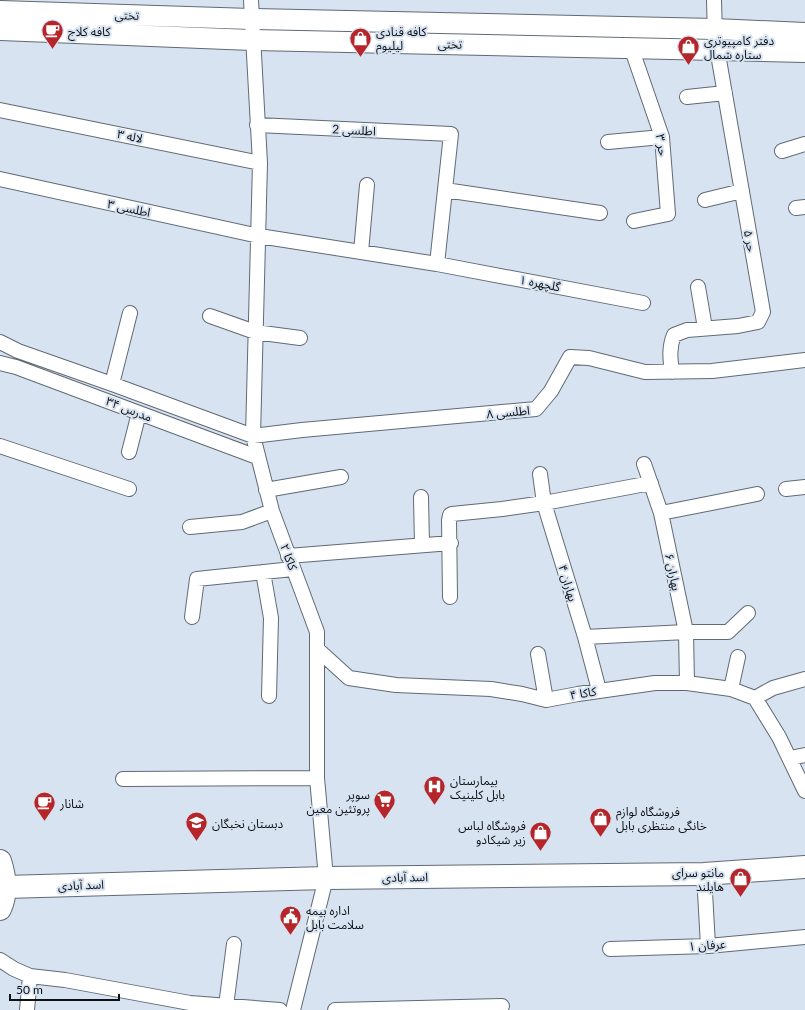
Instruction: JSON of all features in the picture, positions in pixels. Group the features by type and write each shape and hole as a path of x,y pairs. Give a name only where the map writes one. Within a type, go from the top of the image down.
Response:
{"main road":[{"name":"تختی","path":"0,11 252,22 716,38 804,49"},
{"name":"تختی","path":"0,30 252,22 631,47 716,38"},
{"path":"0,861 3,870 5,888 0,909"},
{"name":"اسد آبادی","path":"5,888 326,878 704,874 805,867"}],"street":[{"name":"حر ۵","path":"672,372 670,358 671,344 674,335 687,330 738,326 758,322 763,312 716,38 714,0"},
{"name":"کاکا ۲","path":"252,22 260,163 253,436 257,458 272,511 317,632 317,778 326,878"},
{"name":"حر ۳","path":"631,47 662,136 668,214 634,221"},
{"path":"687,97 725,93"},
{"name":"لاله ۳","path":"0,110 260,163"},
{"name":"اطلسی 2","path":"257,125 451,134 445,190"},
{"path":"608,142 662,136"},
{"path":"782,151 805,144"},
{"name":"اطلسی ۳","path":"0,179 259,236 361,252"},
{"path":"361,252 367,185"},
{"path":"438,264 445,190 600,213"},
{"path":"705,200 742,191"},
{"name":"گلچهره ۱","path":"361,252 438,264 643,303"},
{"path":"698,287 705,328"},
{"path":"112,384 130,313"},
{"path":"210,316 255,332 300,338"},
{"name":"مدرس ۳۴","path":"0,342 18,351 253,436"},
{"name":"اطلسی ۸","path":"253,436 302,430 536,409 551,391 570,358 588,358 646,372 712,372 805,360"},
{"name":"مدرس ۳۴","path":"0,363 16,367 138,412 257,458"},
{"path":"129,452 138,412"},
{"path":"0,446 129,488"},
{"name":"بهاران ۶","path":"644,464 661,513 686,632 687,683"},
{"name":"بهاران ۴","path":"540,474 544,503 585,637 599,690"},
{"path":"266,490 341,477"},
{"path":"450,597 450,515 544,503 651,483"},
{"path":"786,489 805,487"},
{"path":"661,513 756,494"},
{"path":"421,497 422,545"},
{"path":"190,526 242,522 272,511"},
{"path":"192,617 197,580 263,572 291,563 422,545 450,543"},
{"path":"263,572 271,618 269,696"},
{"path":"585,637 686,632 728,632 748,612"},
{"name":"کاکا ۴","path":"317,649 349,678 396,685 491,689 546,700 599,690 655,683 687,683 731,689 755,698"},
{"path":"538,654 546,700"},
{"path":"731,689 738,657"},
{"path":"805,679 773,688 755,698 790,758 805,791"},
{"path":"790,758 805,755"},
{"path":"123,778 317,778"},
{"path":"704,874 708,946"},
{"path":"292,1010 326,878"},
{"name":"عرفان ۱","path":"610,949 708,946 805,937"},
{"path":"226,1006 234,944"},
{"path":"0,960 14,969 30,976 65,980 188,1007 226,1006 280,1010"},
{"path":"27,1010 30,976"},
{"path":"335,1010 502,1006"}],"place":[{"name":"کافه کلاج","path":"52,50"},
{"name":"کافه قنادی لیلیوم","path":"360,58"},
{"name":"دفتر کامپیوتری ستاره شمال","path":"689,66"},
{"name":"بیمارستان بابل کلینیک","path":"435,806"},
{"name":"سوپر پروتئین معین","path":"385,820"},
{"name":"شانار","path":"44,822"},
{"name":"فروشگاه لوازم خانگی منتظری بابل","path":"601,838"},
{"name":"دبستان نخبگان","path":"197,842"},
{"name":"فروشگاه لباس زیر شیکادو","path":"541,852"},
{"name":"مانتو سرای هایلند","path":"740,898"},
{"name":"اداره بیمه سلامت بابل","path":"290,936"}]}
